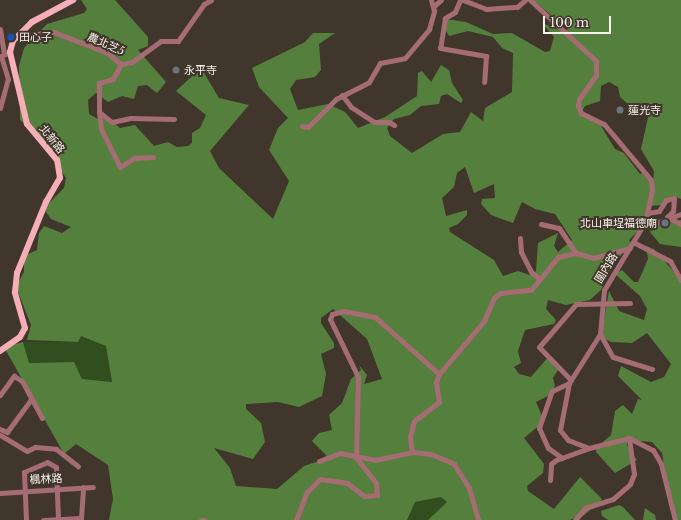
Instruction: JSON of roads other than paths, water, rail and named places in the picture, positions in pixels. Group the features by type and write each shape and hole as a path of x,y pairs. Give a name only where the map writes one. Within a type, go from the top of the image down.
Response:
{"main road":[{"path":"7,53 17,36 32,22 73,0"},
{"name":"北新路","path":"0,351 20,337 25,328 15,292 17,273 46,202 60,178 57,160 27,124 7,53"}],"street":[{"name":"農北芝5","path":"17,36 53,32 106,52 121,64 132,62 161,41 178,41 204,4 211,0"},
{"path":"431,0 434,6"},
{"path":"302,126 308,126 342,95 369,82 380,63 405,58 423,40 434,6 442,0"},
{"path":"484,82 486,56 440,48 445,18 455,12 462,0 486,9 517,7 525,0"},
{"name":"圍內路","path":"530,0 596,61 596,75 579,99 578,106 581,113 604,124 651,180 648,213 631,245 605,286 600,334 570,381 560,430 568,440 589,448"},
{"path":"0,29 7,53 0,62 8,79 0,107"},
{"path":"121,64 113,79 99,83 99,112 101,129 120,167 134,158 153,157"},
{"path":"342,95 351,107 374,122 389,122 394,125"},
{"path":"99,112 112,122 131,118 174,119"},
{"path":"648,213 659,210 666,200 674,198 673,211 667,217"},
{"path":"641,228 667,217 681,214"},
{"path":"667,217 681,224"},
{"path":"541,224 559,228 576,254"},
{"path":"520,238 521,252 531,272 540,279"},
{"path":"412,452 410,437 414,421 439,402 436,382 439,374 484,321 494,298 500,293 531,290 558,257 576,254 593,258 631,245 670,261 681,280"},
{"path":"562,458 548,448 539,428 552,391 570,381 539,347 576,304 604,302 630,303"},
{"path":"296,520 307,492 320,479 347,483 364,496 377,495 376,483 356,457 358,377 330,319 332,314 344,311 375,317 439,374"},
{"path":"600,334 613,357 652,369"},
{"path":"0,395 14,376 32,398 42,418"},
{"path":"0,429 7,432 32,398"},
{"path":"0,435 27,451 35,447 56,449 78,466"},
{"path":"576,520 585,508 613,499 630,484 634,474 629,438"},
{"path":"550,480 551,464 562,458 589,448 629,438 653,450 661,464 675,520"},
{"path":"319,460 334,453 375,460 412,452 431,454 454,464 469,488 478,520"},
{"path":"26,520 24,472 47,462 56,467 58,519"},
{"name":"楓林路","path":"0,493 57,487 93,487"},
{"path":"43,520 81,518 83,487"}],"place":[{"name":"田心子","path":"11,37"},
{"name":"永平寺","path":"176,70"},
{"name":"蓮光寺","path":"620,110"},
{"name":"北山車埕福德廟","path":"665,223"}]}
